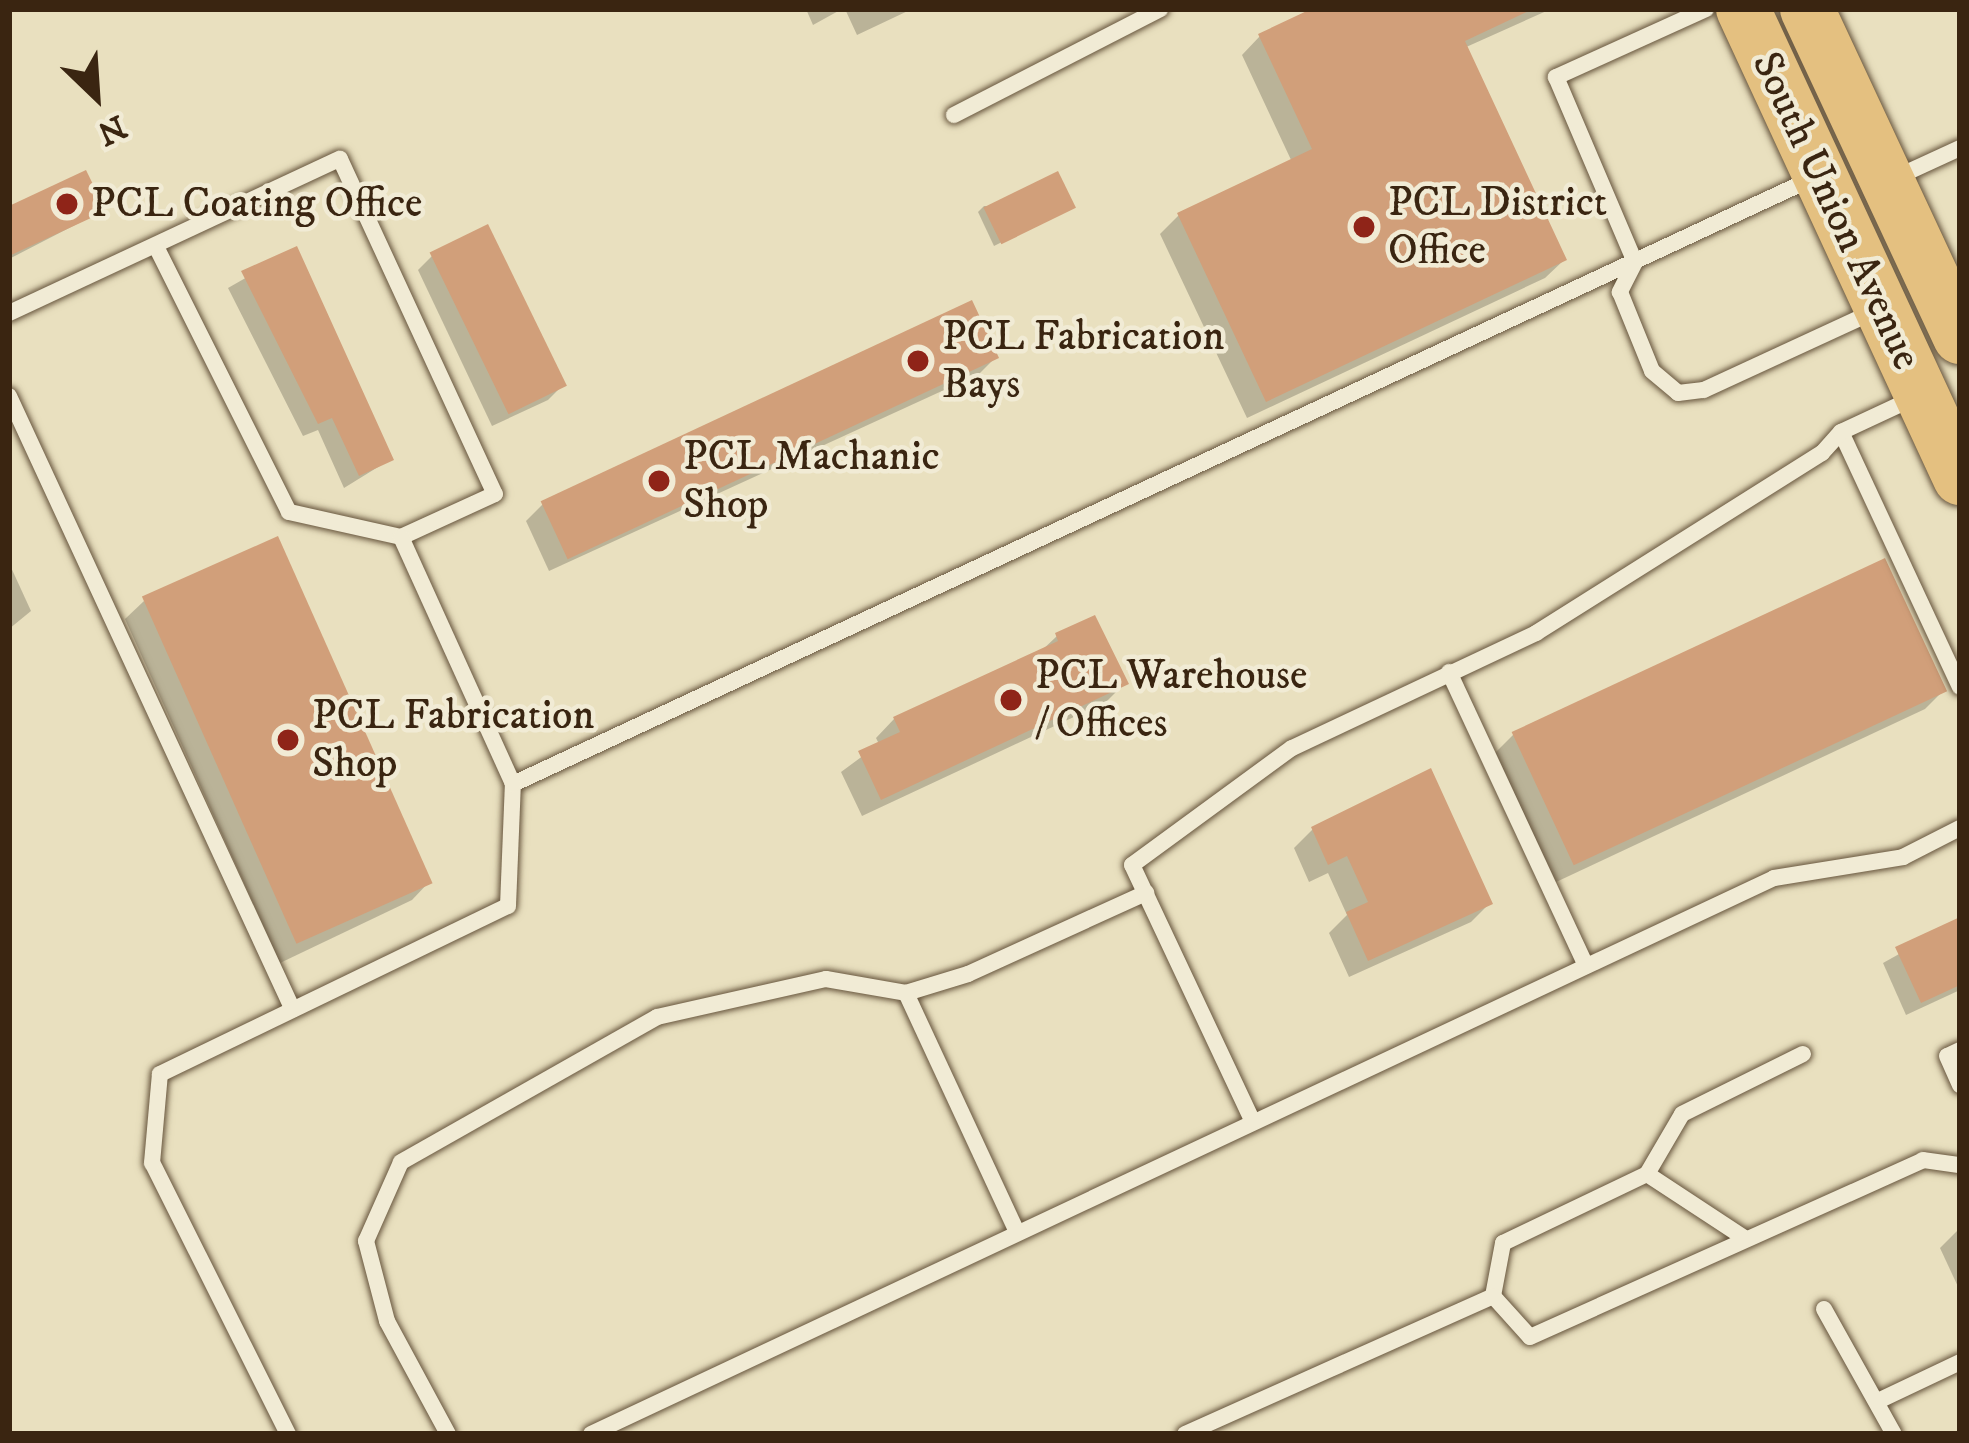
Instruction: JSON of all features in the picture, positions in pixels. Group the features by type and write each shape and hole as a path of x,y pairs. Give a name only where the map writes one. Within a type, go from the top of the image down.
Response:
{"main road":[{"name":"South Union Avenue","path":"1742,9 1881,308 1941,396 1960,478"},
{"path":"1777,9 1800,55 1837,72"},
{"name":"South Union Avenue","path":"1807,9 1960,337"},
{"path":"1820,175 1856,196 1878,223 1941,396"}],"lane":[{"path":"954,115 1160,9"},
{"path":"1706,9 1556,77 1635,262 1620,292 1652,371 1678,393 1704,390 1881,308"},
{"path":"1888,182 1960,148"},
{"path":"9,313 340,159 495,494 400,538 289,512 157,248"},
{"path":"513,784 1820,175"},
{"path":"9,396 293,1010"},
{"path":"1253,1122 1132,865 1292,748 1537,633 1822,453 1841,432 1941,396"},
{"path":"1841,432 1960,687"},
{"path":"288,1434 152,1163 160,1074 508,906 513,784 400,538"},
{"path":"1449,672 1586,966"},
{"path":"591,1434 1774,878 1903,856 1960,828"},
{"path":"448,1434 387,1322 366,1241 401,1162 657,1017 826,980 906,993 968,974 1145,893"},
{"path":"906,993 1017,1232"},
{"path":"1960,1050 1947,1056 1960,1084"},
{"path":"1493,1296 1503,1243 1647,1174 1682,1114 1803,1054"},
{"path":"1493,1296 1529,1336 1923,1160 1960,1165"},
{"path":"1647,1174 1743,1237"},
{"path":"1185,1434 1493,1296"},
{"path":"1824,1309 1894,1434"},
{"path":"1878,1401 1960,1363"}],"building":[{"name":"PCL District Office","path":"1311,9 1533,9 1465,41 1567,260 1266,402 1177,213 1312,149 1258,34"},
{"name":"PCL Coating Office","path":"86,170 106,211 9,256 9,206"},
{"path":"1058,171 1076,208 1001,244 983,207"},
{"path":"488,224 567,386 508,414 430,252"},
{"path":"297,246 394,460 359,476 332,418 318,424 241,271"},
{"path":"972,300 999,358 568,559 541,501"},
{"name":"PCL Fabrication Shop","path":"278,536 433,883 296,944 142,597"},
{"path":"1885,558 1947,691 1574,865 1512,732"},
{"name":"PCL Warehouse / Offices","path":"1095,615 1129,684 881,800 858,751 900,732 893,717 1058,641 1055,633"},
{"path":"1431,768 1493,904 1368,961 1346,912 1368,902 1347,856 1328,865 1311,827"},
{"path":"1960,917 1960,985 1921,1003 1895,947"}],"place":[{"name":"PCL Coating Office","path":"67,204"},
{"name":"PCL District Office","path":"1364,227"},
{"name":"PCL Fabrication Bays","path":"918,361"},
{"name":"PCL Machanic Shop","path":"659,481"},
{"name":"PCL Warehouse / Offices","path":"1011,700"},
{"name":"PCL Fabrication Shop","path":"288,740"}]}
